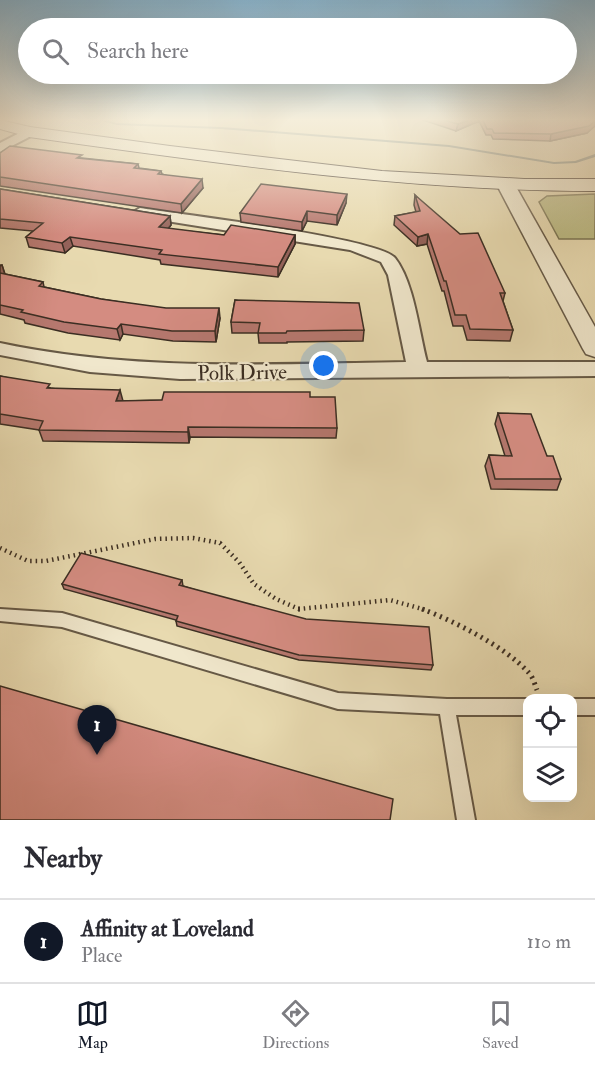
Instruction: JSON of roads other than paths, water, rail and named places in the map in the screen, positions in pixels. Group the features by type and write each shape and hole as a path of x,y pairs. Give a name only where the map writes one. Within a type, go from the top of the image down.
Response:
{"main road":[{"path":"237,158 386,177 506,185 595,185"}],"street":[{"path":"506,185 595,349"},
{"path":"129,212 339,244 382,256 391,263 397,275 418,369"},
{"name":"Polk Drive","path":"0,349 71,364 201,374 418,369 595,369"}],"lane":[{"path":"0,615 62,620 338,701 523,707"},
{"path":"447,706 466,820"},
{"path":"577,707 595,707"}],"waterway":[{"path":"525,158 554,163 576,162 586,158"}],"place":[{"name":"Affinity at Loveland","path":"97,755"}]}
